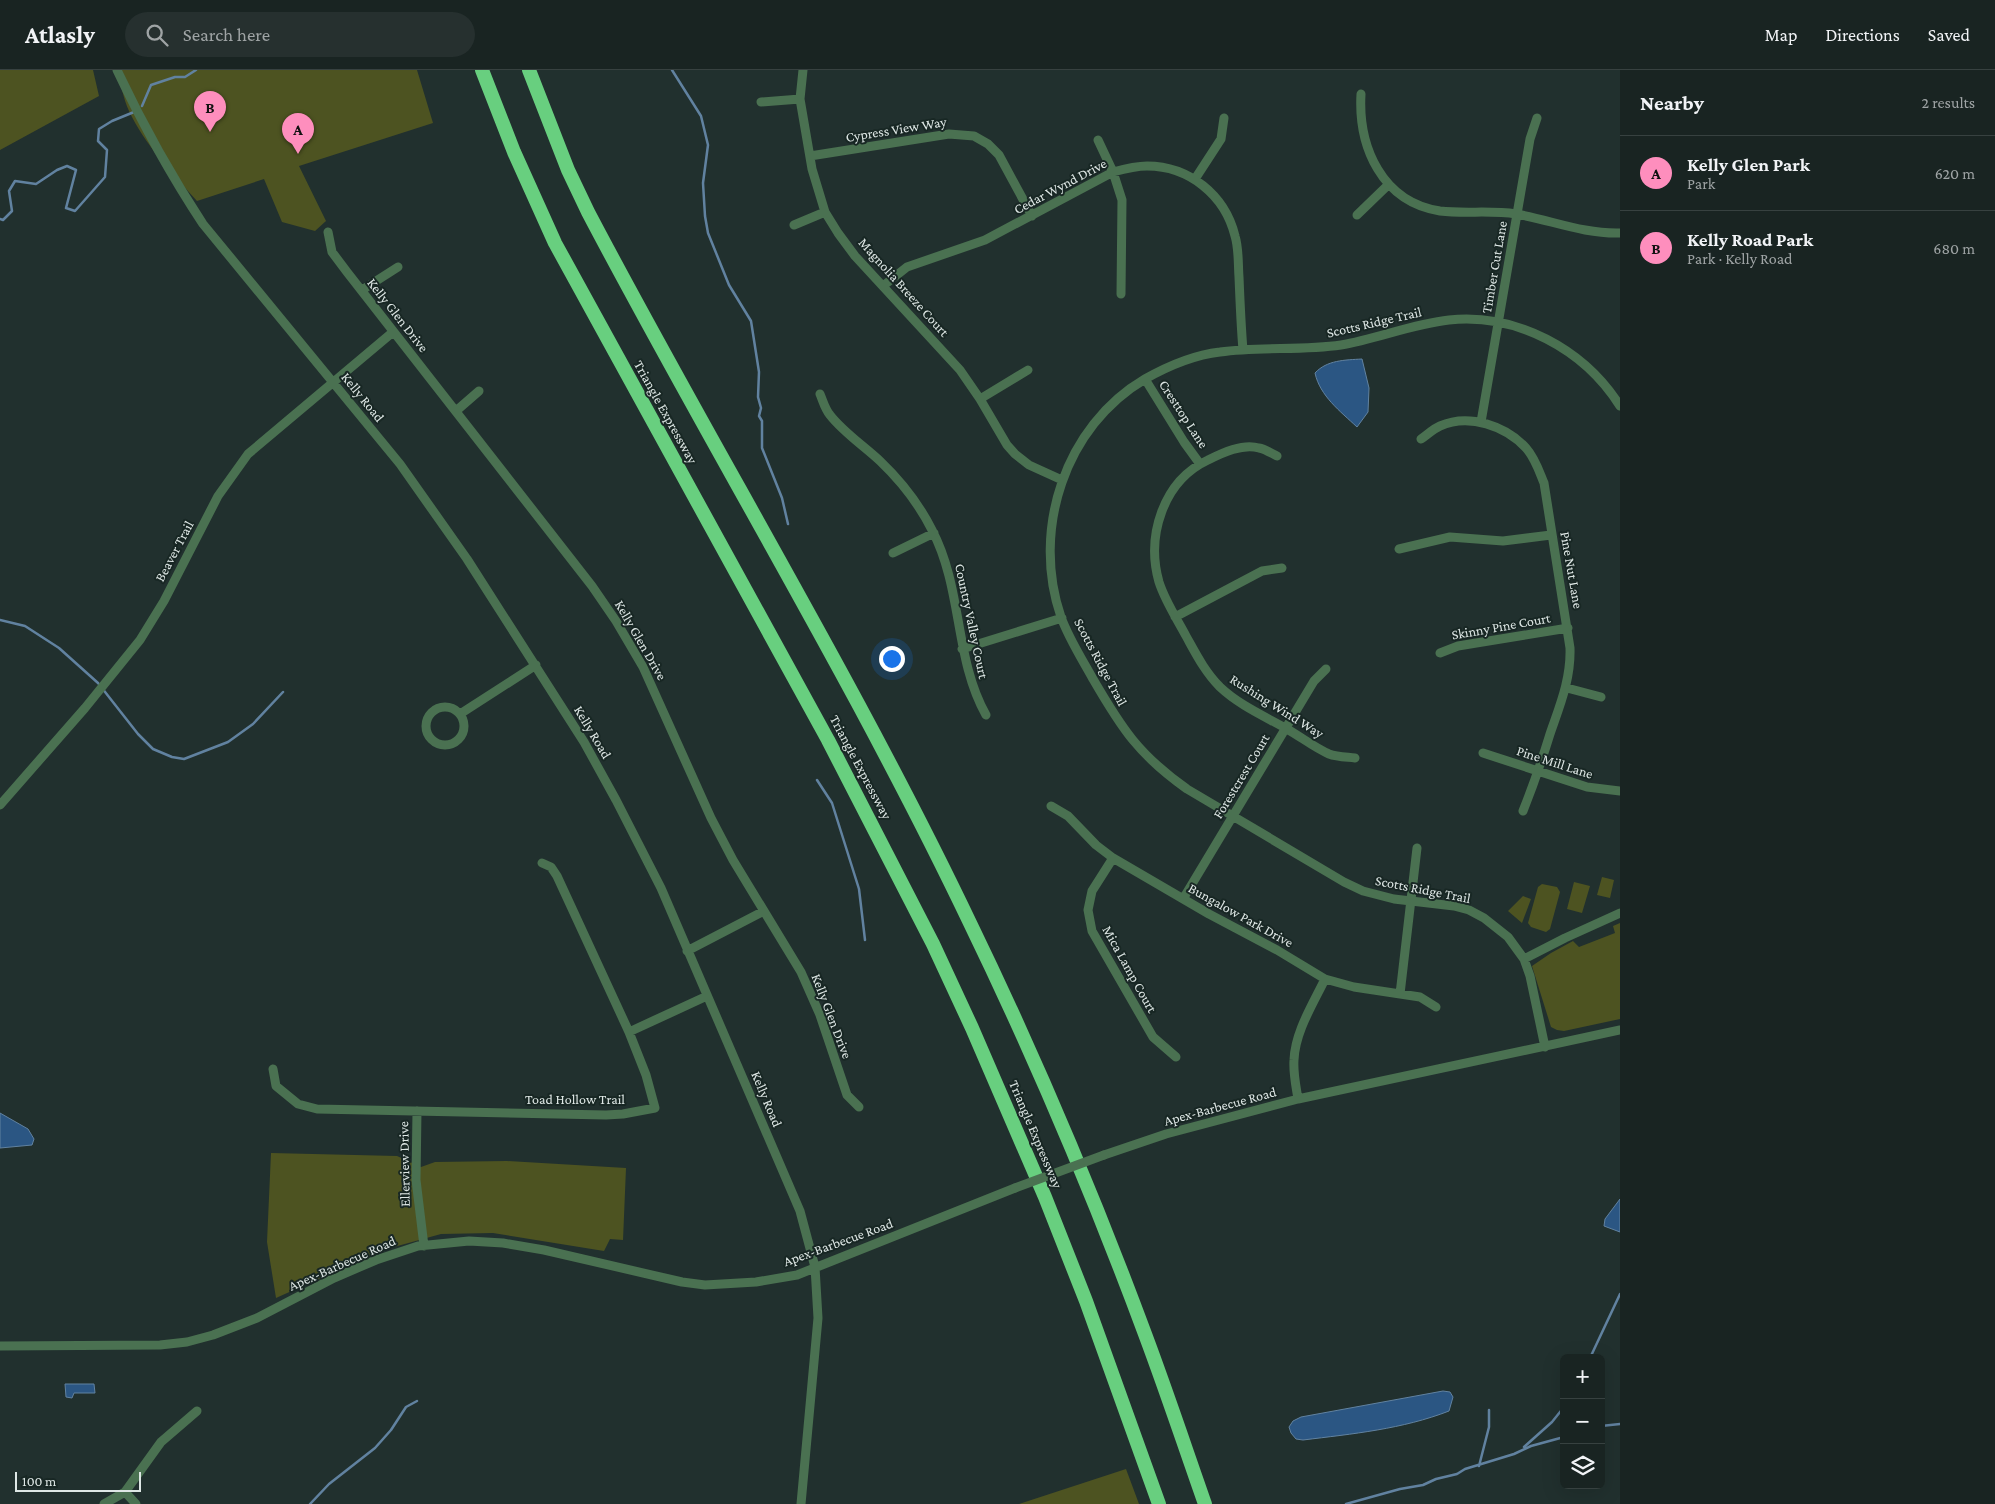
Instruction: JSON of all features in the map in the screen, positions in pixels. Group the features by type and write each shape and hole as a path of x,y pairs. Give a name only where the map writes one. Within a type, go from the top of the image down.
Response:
{"highway":[{"name":"Triangle Expressway","path":"482,70 539,210 578,286 832,748 933,944 976,1037 1041,1188 1086,1301 1159,1504"},
{"name":"Triangle Expressway","path":"529,70 553,135 588,212 907,795 970,921 1084,1177 1145,1334 1205,1504"}],"street":[{"name":"Kelly Road","path":"117,70 146,129 182,193 214,239 400,464 467,559 584,742 661,888 800,1211 815,1267 818,1318 801,1504"},
{"name":"Magnolia Breeze Court","path":"803,70 800,99 815,184 825,212 847,246 960,370 1015,454 1028,465 1062,480"},
{"path":"1360,94 1360,116 1363,132 1373,162 1388,185 1409,200 1439,210 1517,214 1585,231 1620,233"},
{"path":"761,102 800,99"},
{"path":"1195,178 1221,139 1224,118"},
{"name":"Timber Cut Lane","path":"1481,422 1530,139 1537,118"},
{"name":"Cypress View Way","path":"810,156 949,134 974,136 988,144 999,155 1032,216"},
{"path":"1098,140 1120,190 1123,210 1122,294"},
{"name":"Cedar Wynd Drive","path":"883,286 907,267 985,240 1113,172 1132,167 1173,169 1195,178 1217,199 1225,210 1236,236 1243,350"},
{"path":"1357,215 1388,185"},
{"path":"794,225 825,212"},
{"name":"Kelly Glen Drive","path":"328,232 332,252 592,586 616,621 643,667 660,702 711,818 808,985 847,1095 858,1107"},
{"path":"362,290 398,267"},
{"name":"Scotts Ridge Trail","path":"1545,1047 1530,976 1524,959 1508,937 1484,918 1469,910 1454,906 1376,896 1344,882 1233,817 1170,777 1140,751 1116,720 1073,643 1062,618 1054,587 1050,552 1052,518 1062,480 1082,441 1105,411 1127,391 1145,379 1191,358 1214,353 1243,350 1321,348 1450,320 1498,322 1540,335 1572,354 1596,375 1620,406"},
{"name":"Beaver Trail","path":"0,805 86,708 140,640 164,601 218,496 248,454 393,332"},
{"path":"980,399 1028,370"},
{"name":"Cresttop Lane","path":"1145,379 1200,464"},
{"path":"456,411 479,391"},
{"name":"Country Valley Court","path":"820,394 831,417 879,460 904,486 934,533 944,554 950,576 960,624 962,649 975,696 986,715"},
{"name":"Pine Nut Lane","path":"1421,440 1440,426 1450,423 1481,422 1506,432 1516,439 1534,459 1544,483 1568,628 1571,660 1567,688 1539,771 1523,811"},
{"name":"Rushing Wind Way","path":"1277,456 1259,448 1242,448 1222,454 1200,464 1181,480 1162,509 1155,536 1154,557 1156,572 1175,617 1204,668 1220,686 1240,702 1330,755 1355,758"},
{"path":"893,553 934,533"},
{"path":"1399,549 1450,537 1503,541 1552,535"},
{"path":"1175,617 1262,570 1282,568"},
{"path":"962,649 1062,618"},
{"name":"Skinny Pine Court","path":"1440,652 1458,646 1568,628"},
{"path":"460,714 536,665"},
{"name":"Forestcrest Court","path":"1183,899 1314,681 1326,669"},
{"path":"1567,688 1601,697"},
{"path":"444,707 460,714 464,726 460,738 449,745 442,745 431,738 426,727 433,711 444,707"},
{"name":"Pine Mill Lane","path":"1483,753 1587,788 1620,791"},
{"name":"Bungalow Park Drive","path":"1051,806 1068,816 1096,845 1113,858 1325,979 1354,987 1420,997 1436,1007"},
{"path":"1400,994 1417,848"},
{"name":"Mica Lamp Court","path":"1113,858 1092,891 1088,910 1092,931 1153,1037 1176,1057"},
{"name":"Toad Hollow Trail","path":"273,1069 276,1086 298,1104 317,1109 606,1115 655,1108 646,1074 629,1032 557,876 550,867 542,863"},
{"path":"687,951 764,911"},
{"path":"1524,959 1620,913"},
{"path":"1298,1099 1294,1071 1296,1046 1325,979"},
{"path":"629,1032 707,996"},
{"name":"Apex-Barbecue Road","path":"0,1346 160,1345 187,1342 213,1335 257,1318 334,1278 376,1260 424,1246 469,1241 503,1243 562,1254 682,1282 705,1285 756,1282 797,1275 1015,1188 1166,1134 1298,1099 1620,1030"},
{"name":"Ellerview Drive","path":"417,1111 416,1180 424,1246"},
{"path":"104,1504 125,1492 161,1442 197,1411"},
{"path":"125,1492 136,1504"}],"green space":[{"path":"0,70 93,70 99,96 0,150"},
{"path":"118,70 417,70 433,123 299,166 326,221 315,231 282,222 264,179 197,201 160,158 135,123 125,101"},
{"path":"1602,877 1614,880 1610,898 1597,895"},
{"path":"1574,882 1590,886 1582,913 1567,909"},
{"path":"1542,884 1557,887 1560,892 1550,929 1546,932 1531,927 1528,923 1538,887"},
{"path":"1523,896 1531,899 1522,923 1508,911"},
{"path":"1620,923 1620,1019 1564,1031 1551,1027 1532,966 1573,941 1579,947 1615,933 1613,926"},
{"path":"271,1153 397,1156 421,1167 435,1162 507,1161 626,1168 623,1240 610,1239 604,1251 493,1233 441,1234 383,1250 276,1298 267,1242"},
{"path":"1126,1469 1139,1504 1019,1504"}],"water":[{"path":"1362,359 1369,388 1368,412 1357,427 1326,396 1315,373 1331,363"},
{"path":"0,1113 28,1129 34,1139 32,1145 0,1148"},
{"path":"1620,1199 1620,1232 1604,1226 1605,1219"},
{"path":"65,1384 94,1384 95,1393 74,1393 72,1398 66,1397"},
{"path":"1443,1391 1450,1392 1453,1397 1449,1411 1396,1427 1303,1440 1296,1439 1289,1427 1293,1421 1301,1417"}],"waterway":[{"path":"142,106 151,85 175,77 185,77 196,70"},
{"path":"672,70 701,116 708,145 703,183 708,233 729,285 751,321 759,372 758,397 761,408 759,416 762,421 762,448 782,498 788,524"},
{"path":"0,219 3,220 12,211 9,191 15,181 36,184 57,170 67,166 76,170 66,208 75,211 105,177 107,150 98,141 99,129 112,121 134,112"},
{"path":"0,620 25,626 59,648 98,683 138,734 153,749 172,757 184,759 228,742 253,724 283,692"},
{"path":"817,780 832,803 859,889 865,940"},
{"path":"1592,1354 1620,1294"},
{"path":"310,1504 329,1484 375,1448 391,1430 406,1407 417,1401"},
{"path":"1479,1466 1489,1427 1489,1410"},
{"path":"1524,1447 1552,1422 1560,1412"},
{"path":"1605,1426 1620,1424"},
{"path":"1346,1504 1400,1489 1423,1485 1436,1479 1457,1474 1465,1469 1514,1454 1531,1446 1560,1438"}],"place":[{"name":"Kelly Road Park","path":"210,132"},
{"name":"Kelly Glen Park","path":"298,154"}]}
